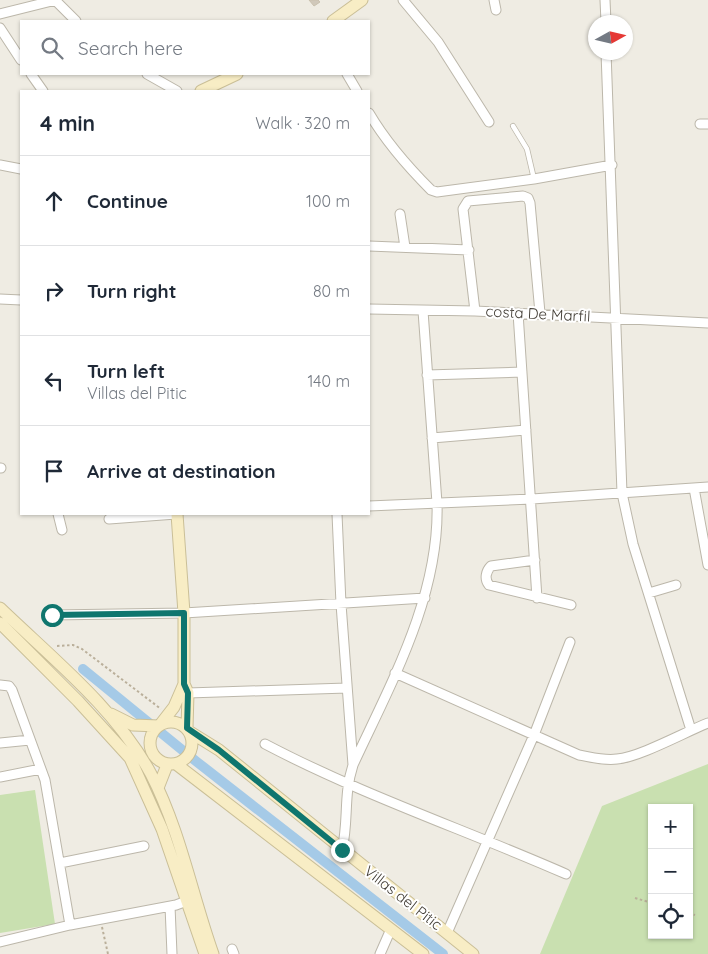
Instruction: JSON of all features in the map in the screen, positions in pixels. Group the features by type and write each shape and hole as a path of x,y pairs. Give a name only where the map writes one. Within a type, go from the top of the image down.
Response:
{"street":[{"path":"0,14 55,0 75,20"},
{"path":"334,20 362,0"},
{"path":"403,0 438,42 489,122"},
{"path":"494,0 496,10"},
{"path":"606,0 606,15"},
{"path":"0,28 20,58"},
{"path":"606,60 612,165 622,493 633,544 691,730"},
{"path":"32,75 41,90"},
{"path":"149,75 175,90"},
{"path":"203,90 235,75"},
{"path":"348,75 355,90"},
{"path":"370,115 383,137 399,156 431,190 437,192 534,179 612,165"},
{"path":"0,164 20,169"},
{"path":"476,311 463,209 468,201 523,196 528,198 533,226 540,314"},
{"path":"400,214 405,247"},
{"path":"370,246 469,250"},
{"path":"0,299 20,300"},
{"name":"costa De Marfil","path":"370,309 476,311 708,323"},
{"path":"342,850 346,834 346,784 395,673 425,598 438,526 423,311"},
{"path":"518,313 532,499 537,598"},
{"path":"427,375 522,372"},
{"path":"432,438 526,430"},
{"path":"370,506 532,499 708,487"},
{"path":"694,488 708,564"},
{"path":"58,515 62,530"},
{"path":"109,518 160,515"},
{"path":"158,788 175,760 192,738 189,730 186,688 184,613 177,515"},
{"path":"337,515 341,604 353,765"},
{"path":"535,560 491,566 486,578 489,585 571,605"},
{"path":"649,593 676,585"},
{"path":"52,615 184,613 425,598"},
{"path":"0,608 100,705 117,719 156,729 174,722 189,730"},
{"path":"0,623 137,761 162,829 213,954"},
{"path":"447,933 534,735 570,642"},
{"path":"395,673 579,755 603,759 619,760 708,723"},
{"path":"0,685 9,686 12,690 40,769 49,800 70,925"},
{"path":"186,688 347,688"},
{"path":"137,761 156,729 169,715 186,688"},
{"path":"100,705 137,761 158,788 205,954"},
{"path":"156,729 150,743 152,752 175,760"},
{"name":"Villas del Pitic","path":"189,730 219,750 474,954"},
{"path":"0,743 30,740"},
{"path":"265,744 346,784 488,840 566,874"},
{"path":"137,761 175,760"},
{"name":"Villas del Pitic","path":"175,760 423,954"},
{"path":"0,777 40,769"},
{"path":"60,863 144,846"},
{"path":"0,942 70,925 170,906 191,900"},
{"path":"170,906 172,954"},
{"path":"380,954 392,929"}],"lane":[{"path":"513,126 527,149 534,179"}],"path":[{"path":"57,646 73,645 82,649 169,715"},
{"path":"636,898 648,902"},
{"path":"100,920 108,954"}],"green space":[{"path":"708,764 708,954 540,954 602,806"},
{"path":"35,790 55,924 0,933 0,795"}],"building":[{"path":"309,0 318,0 320,2 314,6"}],"waterway":[{"path":"83,669 197,762 443,954"}],"route":[{"path":"52,615 184,613 184,684 188,693 187,728 190,732 219,750 342,850"}]}
